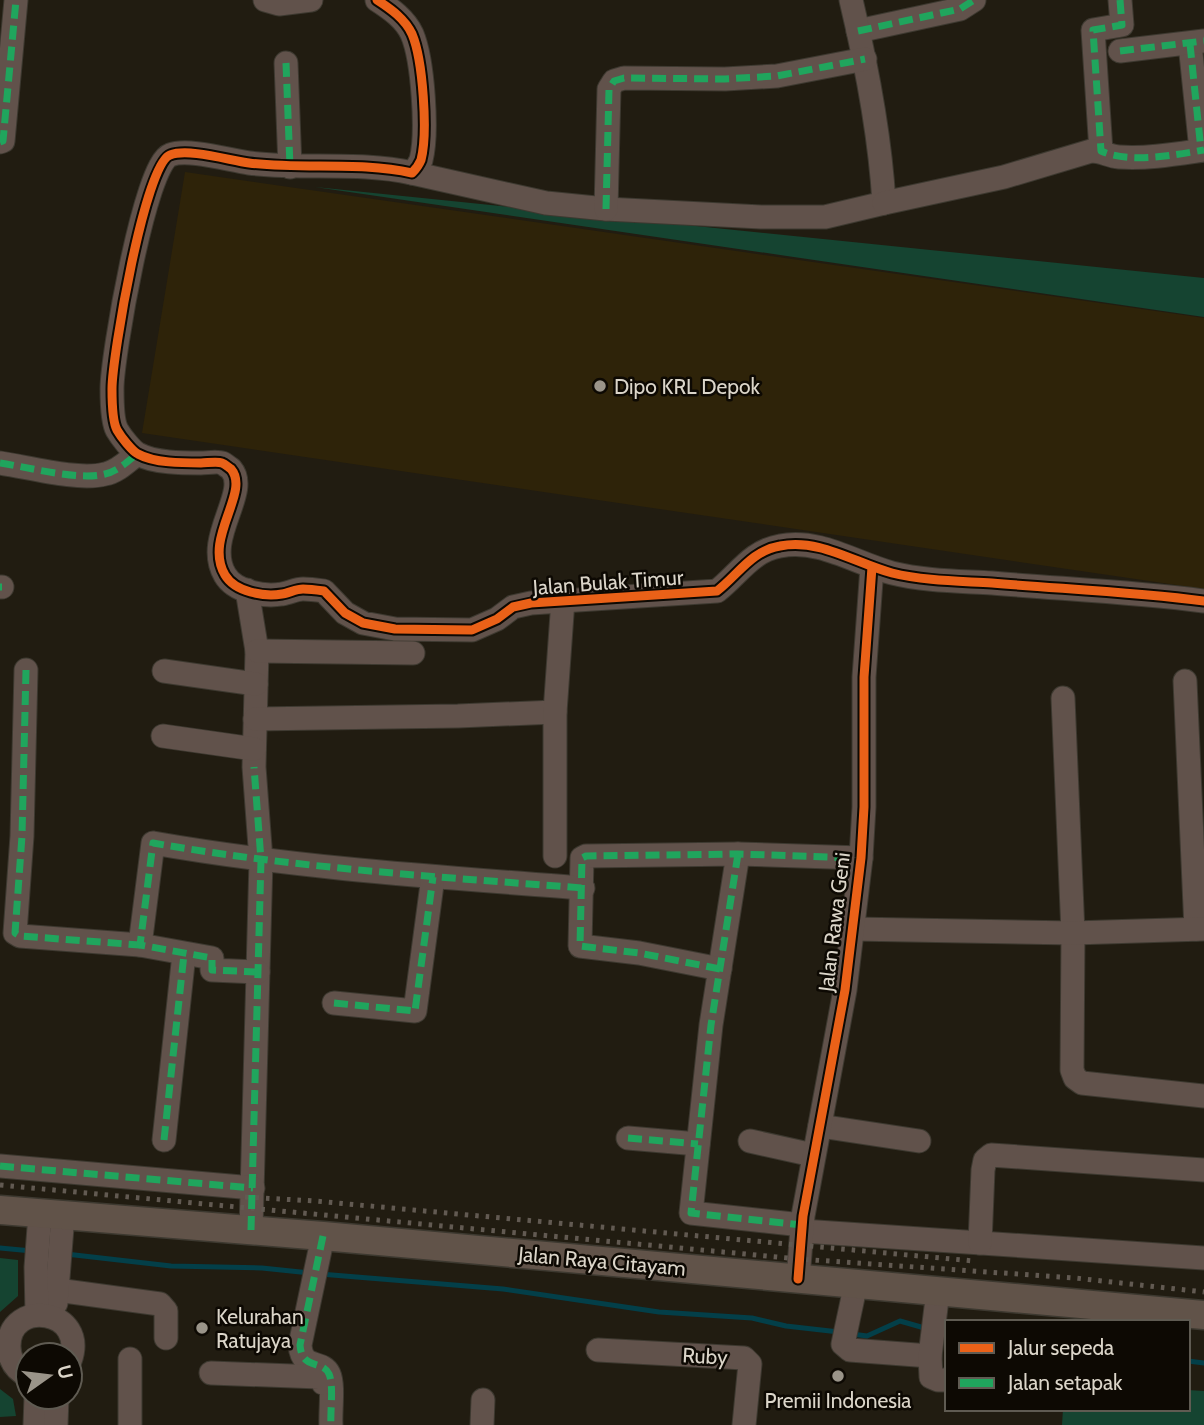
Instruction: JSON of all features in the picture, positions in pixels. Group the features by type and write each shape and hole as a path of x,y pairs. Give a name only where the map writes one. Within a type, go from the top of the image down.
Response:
{"main road":[{"name":"Jalan Raya Citayam","path":"0,1210 50,1224 251,1230 321,1247 799,1279 853,1296 937,1303 1204,1315"}],"street":[{"path":"0,142 3,141 16,0"},
{"path":"265,0 279,4 311,0"},
{"path":"377,0 392,9 404,22 419,57 424,144 420,163 412,173"},
{"path":"851,0 865,59 879,144 884,203"},
{"path":"858,31 960,9 974,0"},
{"path":"1101,151 1093,30 1122,25 1120,0"},
{"path":"251,1230 261,860 254,749 257,651 247,590 233,586 224,574 219,543 224,520 234,501 237,487 233,471 222,463 175,463 137,454 116,429 112,387 141,223 152,182 161,162 172,154 194,154 290,167 380,169 412,173 546,203 761,217 825,217 1004,177 1101,151 1118,157 1170,155 1203,150 1197,42 1120,51"},
{"path":"606,209 609,89 614,80 777,76 865,59"},
{"path":"286,63 290,167"},
{"path":"0,463 86,476 106,474 137,454"},
{"name":"Jalan Bulak Timur","path":"247,590 262,594 281,594 302,589 324,591 345,613 363,624 395,629 472,630 498,619 513,607 563,600 717,591 732,580 745,563 778,546 803,544 832,551 895,574 1204,601"},
{"name":"Jalan Rawa Geni","path":"799,1279 802,1228 813,1155 845,990 861,858 864,677 872,567"},
{"path":"555,856 555,712 563,600"},
{"path":"257,651 413,653"},
{"path":"26,670 22,836 15,933 20,936 140,945 212,958 212,970 258,972"},
{"path":"164,671 256,684"},
{"path":"853,929 1073,933 1200,929 1196,744 1185,681"},
{"path":"1063,698 1073,933 1071,1058 1075,1078 1082,1083 1204,1096"},
{"path":"255,719 555,712"},
{"path":"163,736 254,749"},
{"path":"140,945 153,843 261,860 583,888"},
{"path":"720,969 639,953 580,946 582,858 738,854 861,858"},
{"path":"738,854 720,969 691,1213 802,1228 1204,1258"},
{"path":"334,1003 415,1012 433,877"},
{"path":"163,1140 184,954"},
{"path":"820,1126 919,1141"},
{"path":"628,1138 698,1144"},
{"path":"750,1141 813,1155"},
{"path":"980,1243 983,1170 985,1160 991,1155 1204,1170"},
{"path":"0,1166 253,1188"},
{"path":"46,1316 50,1224"},
{"path":"321,1247 300,1351 306,1361 325,1368 330,1377 331,1425"},
{"path":"46,1316 57,1290 47,1266"},
{"path":"57,1290 160,1304 166,1311 166,1338"},
{"path":"853,1296 843,1344 850,1350 932,1349"},
{"path":"937,1303 931,1377 945,1380"},
{"path":"14,1364 9,1340 19,1323 46,1316 64,1323 73,1341"},
{"name":"Ruby","path":"597,1350 744,1358 750,1364 744,1425"},
{"path":"130,1359 130,1425"},
{"path":"211,1373 321,1378 324,1385 323,1425"},
{"path":"482,1425 483,1400"}],"shaded area":[{"path":"185,172 1204,318 1204,589 142,433"}],"green space":[{"path":"315,187 1204,278 1204,317"},
{"path":"0,1258 18,1260 18,1296 0,1312"},
{"path":"0,1389 13,1399 16,1416 0,1417"},
{"path":"1190,1390 1204,1391 1204,1425 1062,1425 1063,1411 1190,1411"}],"waterway":[{"path":"0,1248 32,1251"},
{"path":"66,1254 171,1266 262,1268 310,1273"},
{"path":"320,1274 503,1289 659,1312 752,1318 786,1326 839,1332"},
{"path":"852,1334 867,1336 900,1321 928,1329"},
{"path":"1190,1361 1204,1363"}],"railway":[{"path":"0,1185 799,1259 1075,1278 1204,1292"},
{"path":"245,1197 315,1201 974,1261"}],"marked path":[{"path":"0,142 3,141 16,0"},
{"path":"858,31 960,9 974,0"},
{"path":"1120,0 1122,25 1093,30 1101,151 1138,158 1204,150"},
{"path":"1120,51 1204,41"},
{"path":"1190,44 1201,150"},
{"path":"606,209 609,89 614,81 624,78 725,79 777,76 865,59"},
{"path":"286,63 290,167"},
{"path":"0,463 67,475 94,476 114,471 137,454"},
{"path":"26,670 22,836 15,933 20,936 140,945"},
{"path":"251,1230 261,860 254,767"},
{"path":"258,972 212,970 212,958 140,945 153,843 313,865 583,888"},
{"path":"738,854 711,1025 691,1213 802,1225"},
{"path":"720,969 639,953 580,946 582,858 738,854 861,858"},
{"path":"334,1003 415,1011 433,877"},
{"path":"164,1140 184,954"},
{"path":"628,1138 698,1144"},
{"path":"0,1166 253,1188"},
{"path":"323,1236 300,1345 304,1358 322,1367 329,1374 332,1392 331,1425"}],"cycle path":[{"path":"377,0 406,24 416,46 423,97 424,133 421,160 412,173 372,167 269,165 178,153 170,155 160,166 141,225 113,370 112,404 115,426 130,447 145,457 177,463 220,462 231,469 236,479 235,490 219,546 225,575 236,586 267,595 303,589 324,591 345,613 363,623 395,629 472,630 497,619 513,607 531,603 717,591 761,553 794,544 823,548 878,569 917,578 1204,601"},
{"path":"798,1279 803,1216 845,990 861,858 864,807 864,677 872,567"}],"place":[{"name":"Dipo KRL Depok","path":"600,386"},
{"name":"Kelurahan Ratujaya","path":"202,1328"},
{"name":"Premii Indonesia","path":"838,1376"}]}
